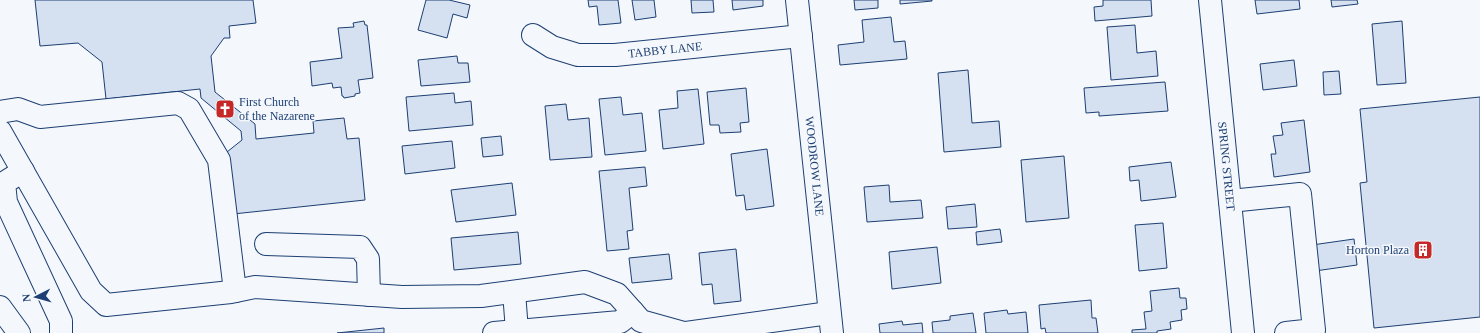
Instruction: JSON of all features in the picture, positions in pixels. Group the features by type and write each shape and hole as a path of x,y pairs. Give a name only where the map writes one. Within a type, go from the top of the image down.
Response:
{"street":[{"name":"WOODROW LANE","path":"797,0 831,323"},
{"name":"SPRING STREET","path":"1210,0 1243,333"},
{"name":"TABBY LANE","path":"533,35 552,47 578,54 614,55 801,36"},
{"path":"0,112 18,110 40,118 178,103 189,109 219,160 235,291"},
{"path":"0,131 91,291 106,305 235,291 255,287 402,297 481,296 585,282 617,294 641,321 685,333 831,323"},
{"path":"23,171 4,183 6,202 61,321 61,333"},
{"path":"1230,201 1300,194 1314,330 1286,333"},
{"path":"266,244 360,247 368,259 368,295"},
{"path":"514,292 517,331"},
{"path":"0,307 19,333"},
{"path":"494,333 620,322 633,312"}],"building":[{"name":"First Church of the Nazarene","path":"35,0 253,0 256,23 229,26 230,38 224,38 211,56 215,92 255,124 256,139 314,133 313,121 344,118 347,139 359,138 365,200 233,214 227,152 242,140 241,131 201,98 200,89 106,99 102,62 78,43 40,46"},
{"path":"426,0 449,0 470,5 467,18 453,14 447,38 418,30"},
{"path":"588,0 618,0 621,23 599,25 597,6 589,7"},
{"path":"632,0 654,0 656,17 635,20"},
{"path":"691,0 713,0 714,12 692,13"},
{"path":"732,0 763,0 763,6 733,10"},
{"path":"854,0 878,0 878,8 855,10"},
{"path":"900,0 932,0 932,1 900,4"},
{"path":"1103,0 1151,0 1152,16 1095,21 1094,7 1103,6"},
{"path":"1255,0 1299,0 1300,9 1257,14"},
{"path":"1331,0 1357,0 1358,4 1332,7"},
{"path":"891,17 894,42 905,41 907,59 840,65 838,45 864,42 862,20"},
{"path":"364,21 365,25 367,25 373,78 358,80 360,93 355,94 355,96 344,98 342,96 341,87 333,88 332,83 312,86 310,62 342,58 338,28 354,27 353,23"},
{"path":"1402,21 1406,83 1377,85 1372,24"},
{"path":"1135,25 1137,53 1156,51 1158,76 1111,80 1107,27"},
{"path":"457,56 458,63 468,63 470,82 421,86 418,60"},
{"path":"1294,60 1297,86 1263,90 1260,64"},
{"path":"968,70 972,123 999,121 1001,147 944,152 938,73"},
{"path":"1339,71 1341,94 1324,95 1323,72"},
{"path":"1165,82 1168,111 1099,116 1099,112 1086,113 1084,88"},
{"path":"746,88 749,122 740,123 741,132 720,133 719,125 710,125 707,92"},
{"path":"698,89 704,144 663,149 659,110 678,108 677,91"},
{"path":"454,93 455,103 471,101 473,125 409,131 406,97"},
{"path":"621,97 623,115 642,113 646,151 605,155 599,99"},
{"name":"Horton Plaza","path":"1480,97 1480,317 1374,328 1360,183 1367,182 1360,109"},
{"path":"566,104 568,120 589,118 592,157 550,160 545,106"},
{"path":"1304,120 1310,172 1274,177 1271,154 1276,154 1273,136 1283,135 1281,123"},
{"path":"501,136 503,155 483,157 481,138"},
{"path":"452,141 455,168 405,174 402,146"},
{"path":"767,149 774,206 746,210 744,195 736,196 731,154"},
{"path":"1064,156 1069,218 1026,222 1021,160"},
{"path":"1171,162 1176,197 1141,201 1139,180 1130,181 1129,167"},
{"path":"645,167 647,186 629,188 633,230 627,231 629,249 607,251 599,171"},
{"path":"512,183 516,215 456,222 451,190"},
{"path":"889,185 890,202 921,200 923,218 867,222 864,187"},
{"path":"975,204 977,227 948,229 946,207"},
{"path":"1163,223 1167,268 1139,271 1135,225"},
{"path":"1000,229 1002,242 977,245 976,232"},
{"path":"518,232 521,264 454,270 451,238"},
{"path":"1354,239 1357,265 1315,271 1312,245"},
{"path":"937,247 941,283 892,289 889,252"},
{"path":"736,249 741,301 714,304 712,284 702,285 699,253"},
{"path":"669,254 672,279 632,283 629,258"},
{"path":"1179,288 1180,298 1186,298 1187,309 1181,310 1182,320 1170,322 1171,329 1157,331 1157,333 1132,333 1132,330 1146,329 1144,312 1152,311 1150,291"},
{"path":"1091,300 1092,318 1096,318 1098,333 1046,333 1045,328 1041,329 1039,305"},
{"path":"1007,310 1008,314 1026,312 1028,333 986,333 984,313"},
{"path":"973,313 976,333 933,333 932,322 950,320 950,316"},
{"path":"902,321 903,325 922,323 923,333 880,333 879,324"},
{"path":"384,328 384,333 337,333"}],"place":[{"name":"First Church of the Nazarene","path":"225,109"},
{"name":"Horton Plaza","path":"1423,250"}]}
